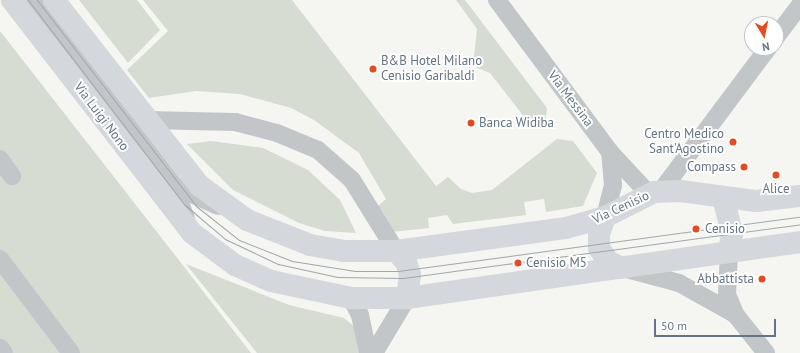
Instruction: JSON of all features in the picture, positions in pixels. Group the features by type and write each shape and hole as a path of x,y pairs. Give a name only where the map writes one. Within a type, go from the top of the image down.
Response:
{"main road":[{"name":"Via Luigi Nono","path":"12,0 192,233 235,265 271,281 351,298 407,298"},
{"path":"54,0 146,120 200,186 234,212"},
{"name":"Via Cenisio","path":"234,212 285,237 310,245 343,251 396,251 566,228 605,217 654,192 756,201 800,196"},
{"path":"723,197 732,234 729,252"},
{"path":"605,217 599,234 599,248 608,261 621,268"},
{"path":"396,251 406,262 410,274 407,298 800,242"}],"street":[{"path":"32,0 174,186 192,233"},
{"name":"Via Messina","path":"497,0 610,152 654,192"},
{"path":"784,26 800,5"},
{"path":"654,192 762,56"},
{"path":"146,120 235,122 277,133 318,150 352,180 396,251"},
{"path":"605,217 613,186 610,152"},
{"path":"0,159 12,176"},
{"path":"174,186 234,212"},
{"path":"729,252 725,284 735,314 766,353"},
{"path":"0,259 71,353"},
{"path":"621,268 679,283 735,314"},
{"path":"351,298 360,315 368,353"},
{"path":"374,353 407,298"},
{"path":"0,348 4,353"}],"shaded area":[{"path":"79,0 137,0 160,30 128,63"},
{"path":"143,0 292,0 436,186 448,177 461,189 472,193 492,190 557,139 573,141 597,173 583,206 546,212 544,199 524,202 526,215 453,224 447,215 428,218 429,228 391,232 378,206 386,199 359,153 314,120 291,108 240,94 196,91 149,98 127,70 168,31"},
{"path":"456,0 465,0 547,108 545,124 529,123 490,73 473,66 477,29"},
{"path":"0,31 164,241 251,353 0,353"},
{"path":"211,141 263,148 308,170 340,200 356,233 325,231 299,223 233,190 187,144"},
{"path":"186,264 289,305 344,318 355,327 359,353 257,353"}],"tram line":[{"path":"28,0 185,205 225,239 278,264 338,277 403,278 800,224"},
{"path":"37,0 196,206 239,240 292,261 355,271 398,271 800,217"}],"place":[{"name":"B&B Hotel Milano Cenisio Garibaldi","path":"373,69"},
{"name":"Banca Widiba","path":"471,123"},
{"name":"Centro Medico Sant'Agostino","path":"733,142"},
{"name":"Compass","path":"744,167"},
{"name":"Alice","path":"776,175"},
{"name":"Cenisio","path":"696,229"},
{"name":"Cenisio M5","path":"518,263"},
{"name":"Abbattista","path":"762,279"}]}
